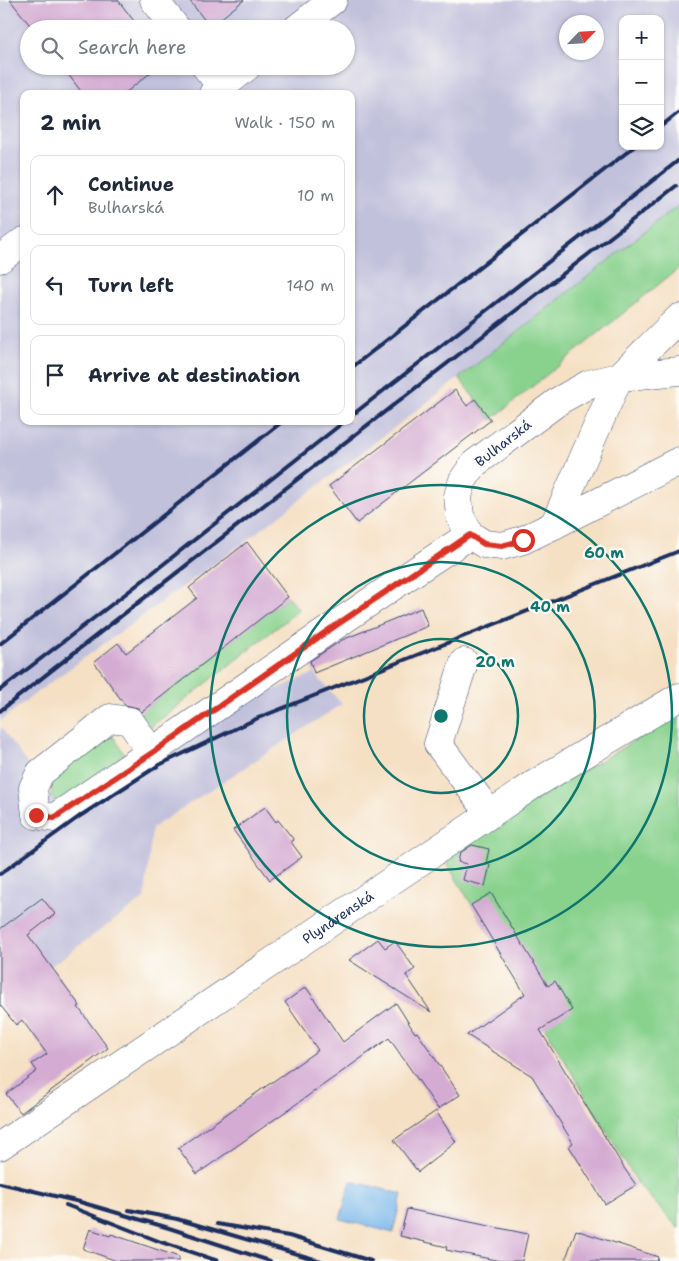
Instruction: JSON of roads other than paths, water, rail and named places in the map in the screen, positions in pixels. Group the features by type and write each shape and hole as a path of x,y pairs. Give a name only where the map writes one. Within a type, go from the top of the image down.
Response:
{"street":[{"path":"154,0 169,20"},
{"path":"307,20 333,0"},
{"path":"213,82 228,75"},
{"path":"0,259 20,244"},
{"path":"554,525 619,377 679,318"},
{"name":"Bulharská","path":"470,535 460,516 458,496 463,480 474,464 560,400 589,384 619,377 679,371"},
{"path":"152,753 470,535 484,544 502,546 523,540 679,462"},
{"path":"464,662 438,744 490,814"},
{"name":"Plynárenská","path":"0,1146 533,785 679,697"}],"water":[{"path":"351,1181 402,1194 393,1233 340,1219"}],"railway":[{"path":"664,124 679,112"},
{"path":"355,365 630,150"},
{"path":"355,413 679,160"},
{"path":"0,711 676,186"},
{"path":"0,644 278,425"},
{"path":"0,690 340,425"},
{"path":"0,874 80,816 159,765 258,718 679,551"},
{"path":"0,1183 80,1202 169,1228 270,1261"},
{"path":"66,1205 161,1242 218,1261"},
{"path":"129,1210 177,1219 321,1261"},
{"path":"217,1224 289,1236 371,1261"}]}
